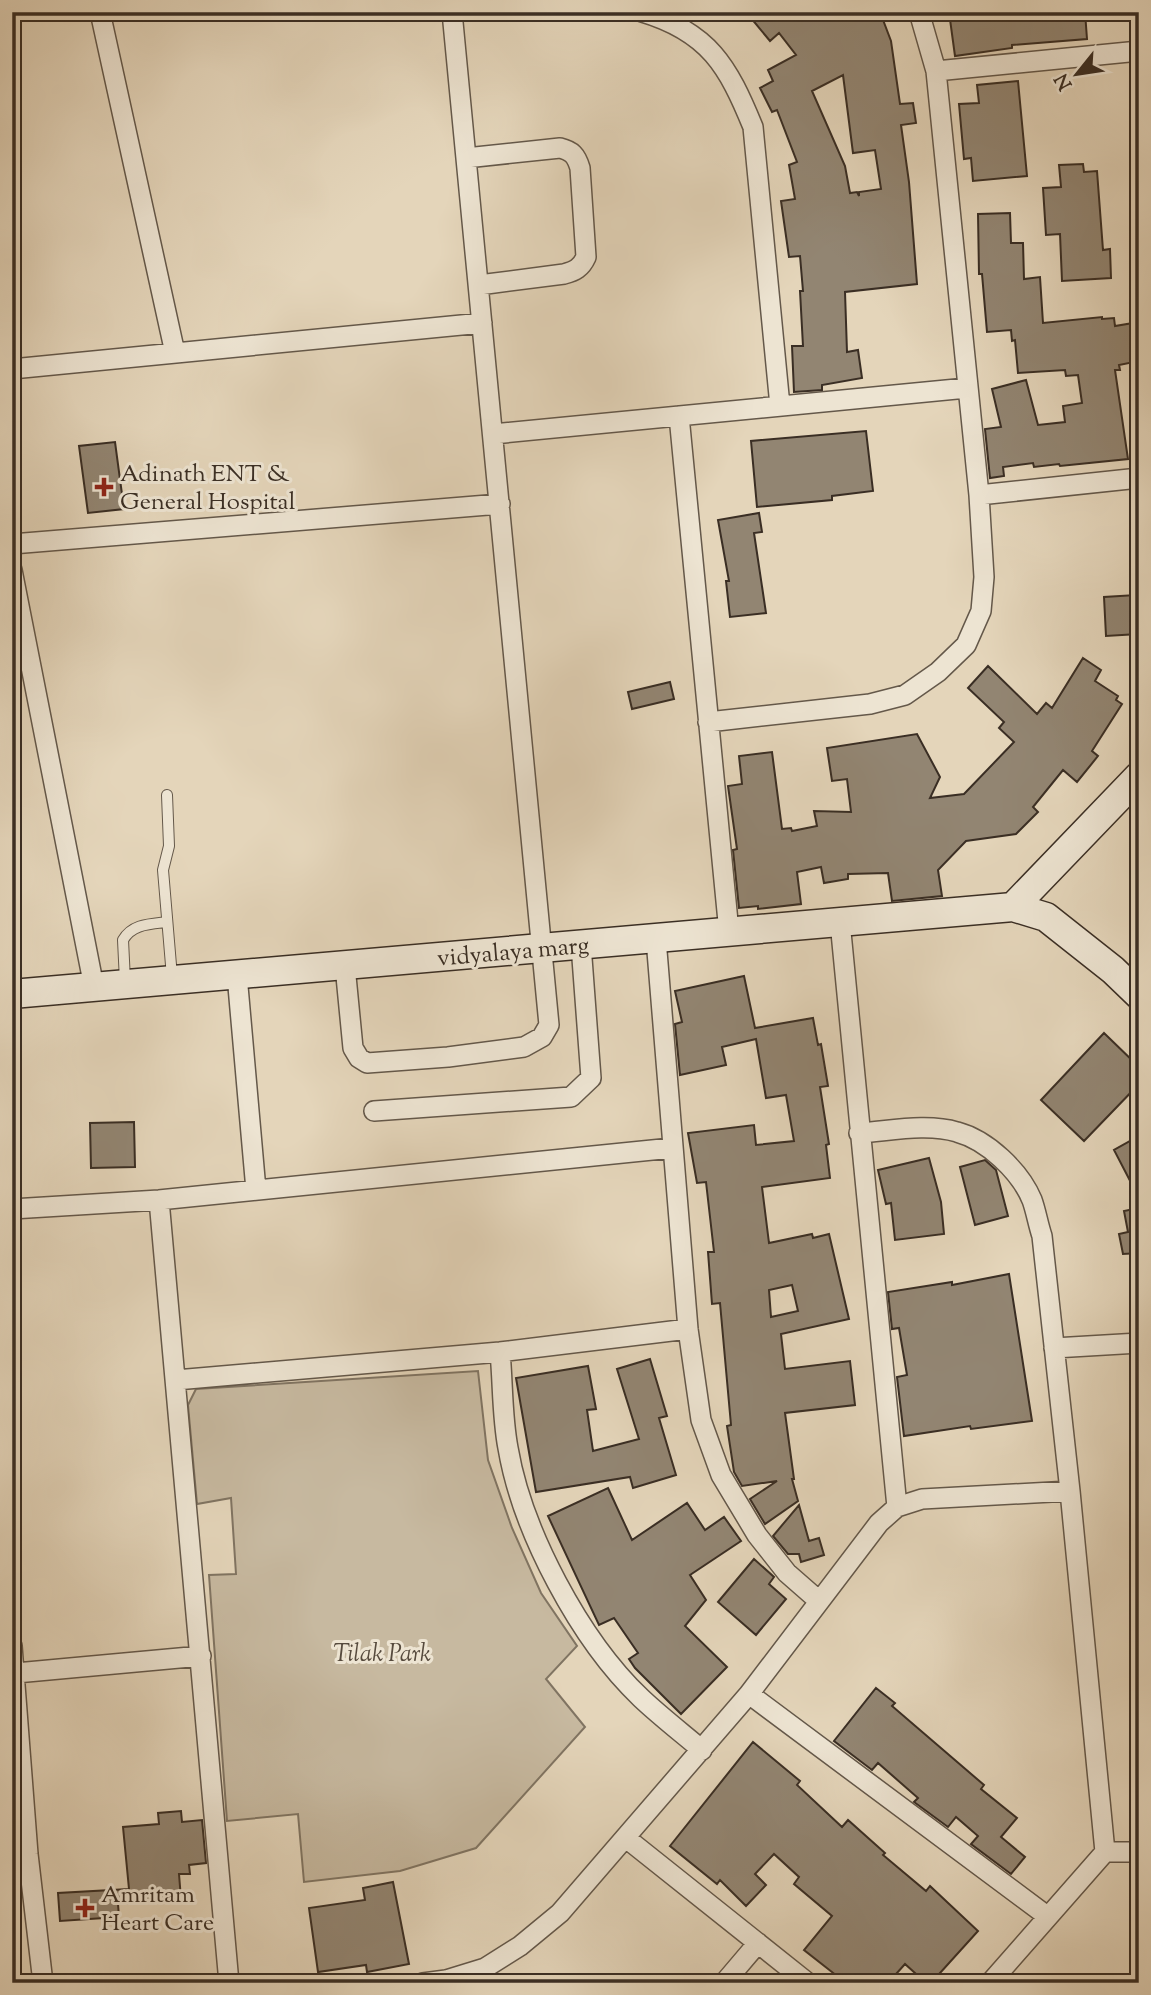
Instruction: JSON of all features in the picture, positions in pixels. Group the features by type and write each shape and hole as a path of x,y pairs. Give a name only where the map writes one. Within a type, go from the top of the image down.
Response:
{"street":[{"path":"100,12 175,353"},
{"path":"345,966 353,1048 359,1058 367,1063 448,1057 524,1047 542,1037 549,1025 452,12"},
{"path":"642,12 693,34 720,60 739,92 752,127 780,406"},
{"path":"708,722 870,704 905,695 938,672 966,646 981,611 984,577 979,495 936,71 919,12"},
{"path":"936,71 1139,51"},
{"path":"466,158 560,148 577,157 580,168 586,257 582,265 575,271 564,274 479,285"},
{"path":"12,369 482,323"},
{"path":"494,434 967,387"},
{"path":"679,416 729,932"},
{"path":"979,495 1139,478"},
{"path":"12,544 500,504"},
{"path":"12,570 94,987"},
{"path":"1139,776 1013,907 1046,917 1139,995"},
{"name":"vidyalaya marg","path":"12,994 1013,907"},
{"path":"840,922 897,1507"},
{"path":"656,939 688,1329 701,1420 721,1475 757,1535 787,1573 819,1601"},
{"path":"374,1111 571,1097 583,1088 591,1078 581,945"},
{"path":"237,975 257,1191"},
{"path":"859,1133 928,1128 957,1132 987,1146 1014,1171 1031,1198 1042,1236 1105,1852 990,1983"},
{"path":"12,1209 257,1191 672,1148"},
{"path":"159,1200 229,1983"},
{"path":"176,1380 500,1352 688,1329"},
{"path":"1054,1348 1139,1343"},
{"path":"500,1352 507,1447 520,1500 542,1553 569,1604 605,1658 640,1697 702,1750"},
{"path":"423,1983 446,1980 485,1968 520,1946 560,1913 749,1694 879,1523 897,1507 922,1499 1070,1491"},
{"path":"12,1646 20,1855 43,1983"},
{"path":"14,1662 201,1656"},
{"path":"749,1694 1047,1916"},
{"path":"626,1838 808,1983"},
{"path":"1105,1852 1139,1852"},
{"path":"724,1983 758,1943"}],"lane":[{"path":"167,794 169,846 163,870 173,981"},
{"path":"125,985 123,940 126,935 138,926 167,922"}],"green space":[{"name":"Tilak Park","path":"478,1371 488,1460 512,1528 541,1593 577,1646 546,1679 585,1727 476,1848 400,1871 304,1882 298,1814 227,1821 209,1575 236,1574 231,1498 197,1504 188,1405 196,1389"}],"building":[{"path":"758,12 880,12 891,41 900,104 913,103 916,123 901,125 909,182 917,284 845,292 847,352 858,350 862,378 822,385 822,390 794,392 792,346 803,346 800,291 803,291 800,256 789,257 781,201 795,199 789,165 797,162 777,110 772,112 760,88 773,81 768,70 796,55 779,33 770,41 751,18","holes":["843,75 853,153 875,150 881,189 859,192 859,196 857,192 850,193 845,166 812,91"]},
{"path":"949,12 1085,12 1087,39 1012,45 1012,48 955,56"},
{"path":"1018,81 1027,176 973,181 971,158 964,159 959,104 979,103 977,85"},
{"path":"1083,164 1084,172 1097,171 1103,250 1110,249 1111,278 1062,281 1060,234 1046,235 1043,188 1061,187 1059,165"},
{"path":"1010,213 1011,243 1023,243 1024,279 1040,277 1043,323 1102,317 1114,318 1115,326 1139,322 1139,361 1119,365 1120,370 1115,370 1128,459 1060,466 1034,467 1033,463 1003,467 1004,476 990,478 985,429 1001,427 992,389 1026,380 1038,425 1065,422 1063,406 1082,403 1078,375 1066,376 1065,370 1018,373 1015,340 1012,341 1011,330 987,332 982,274 979,274 978,214"},
{"path":"866,431 873,491 832,496 832,500 757,507 751,441"},
{"path":"115,442 124,509 88,513 79,446"},
{"path":"759,513 762,532 754,533 766,613 730,617 726,581 729,581 718,520"},
{"path":"1136,595 1138,634 1106,636 1104,597"},
{"path":"1083,658 1101,670 1095,681 1118,696 1116,700 1122,704 1092,751 1098,756 1077,782 1063,770 1033,807 1038,812 1016,834 966,841 938,870 942,896 892,901 888,873 848,874 848,879 824,883 821,867 797,872 801,904 758,909 758,906 739,908 733,850 737,849 728,786 742,784 739,756 772,752 782,829 791,828 792,831 817,826 814,811 851,812 847,779 832,781 827,748 917,734 940,777 930,798 964,794 1014,742 999,728 1004,722 968,688 988,666 1037,714 1046,703 1052,708"},
{"path":"670,682 674,699 632,709 628,692"},
{"path":"744,976 755,1028 813,1018 818,1045 821,1044 828,1086 820,1087 829,1144 826,1145 830,1178 762,1187 769,1243 812,1234 813,1238 829,1234 849,1319 781,1334 785,1369 850,1361 855,1405 785,1413 792,1479 798,1501 765,1524 750,1499 777,1481 742,1486 734,1472 727,1426 731,1425 720,1303 712,1304 708,1252 714,1252 706,1182 697,1183 688,1133 754,1125 756,1145 794,1141 786,1095 766,1098 756,1039 722,1047 726,1065 680,1075 675,1024 682,1022 675,991","holes":["792,1285 798,1311 771,1317 769,1290"]},
{"path":"1104,1033 1139,1067 1139,1084 1084,1141 1041,1100"},
{"path":"134,1122 135,1167 91,1168 90,1123"},
{"path":"1139,1136 1139,1198 1114,1150"},
{"path":"929,1158 941,1202 944,1234 895,1240 891,1203 886,1204 878,1170"},
{"path":"985,1160 996,1170 1008,1216 975,1225 960,1167"},
{"path":"1139,1208 1139,1253 1123,1254 1119,1234 1128,1232 1124,1211"},
{"path":"1009,1274 1032,1421 971,1429 970,1426 904,1436 897,1377 907,1375 899,1328 892,1329 888,1292 952,1282 952,1285"},
{"path":"650,1359 667,1416 659,1418 676,1475 633,1488 630,1477 536,1492 516,1378 588,1366 596,1409 587,1410 593,1451 639,1439 617,1369"},
{"path":"608,1488 632,1540 687,1503 705,1530 724,1517 741,1541 690,1575 706,1600 685,1626 727,1667 681,1714 635,1668 629,1659 638,1653 614,1618 599,1625 548,1516"},
{"path":"799,1505 809,1541 819,1538 824,1555 801,1562 799,1554 788,1554 773,1536"},
{"path":"754,1559 774,1577 769,1584 786,1599 756,1635 718,1602"},
{"path":"876,1688 895,1703 892,1706 984,1785 981,1789 1017,1818 1001,1837 1025,1857 1011,1874 971,1844 978,1836 956,1817 948,1827 914,1802 918,1798 878,1763 872,1770 834,1741"},
{"path":"753,1742 800,1781 797,1785 842,1827 848,1820 885,1853 883,1855 926,1891 930,1886 978,1931 931,1983 926,1983 905,1964 888,1983 847,1983 804,1950 832,1916 794,1884 799,1877 774,1854 755,1874 766,1885 746,1906 720,1880 717,1884 670,1846"},
{"path":"181,1811 182,1822 202,1820 206,1863 189,1865 190,1874 179,1874 181,1899 118,1904 119,1917 60,1921 58,1893 129,1889 123,1827 159,1824 158,1813"},
{"path":"393,1882 409,1964 367,1972 366,1965 318,1972 309,1908 365,1900 363,1888"}],"place":[{"name":"Adinath ENT & General Hospital","path":"104,487"},
{"name":"Amritam Heart Care","path":"85,1908"}]}
